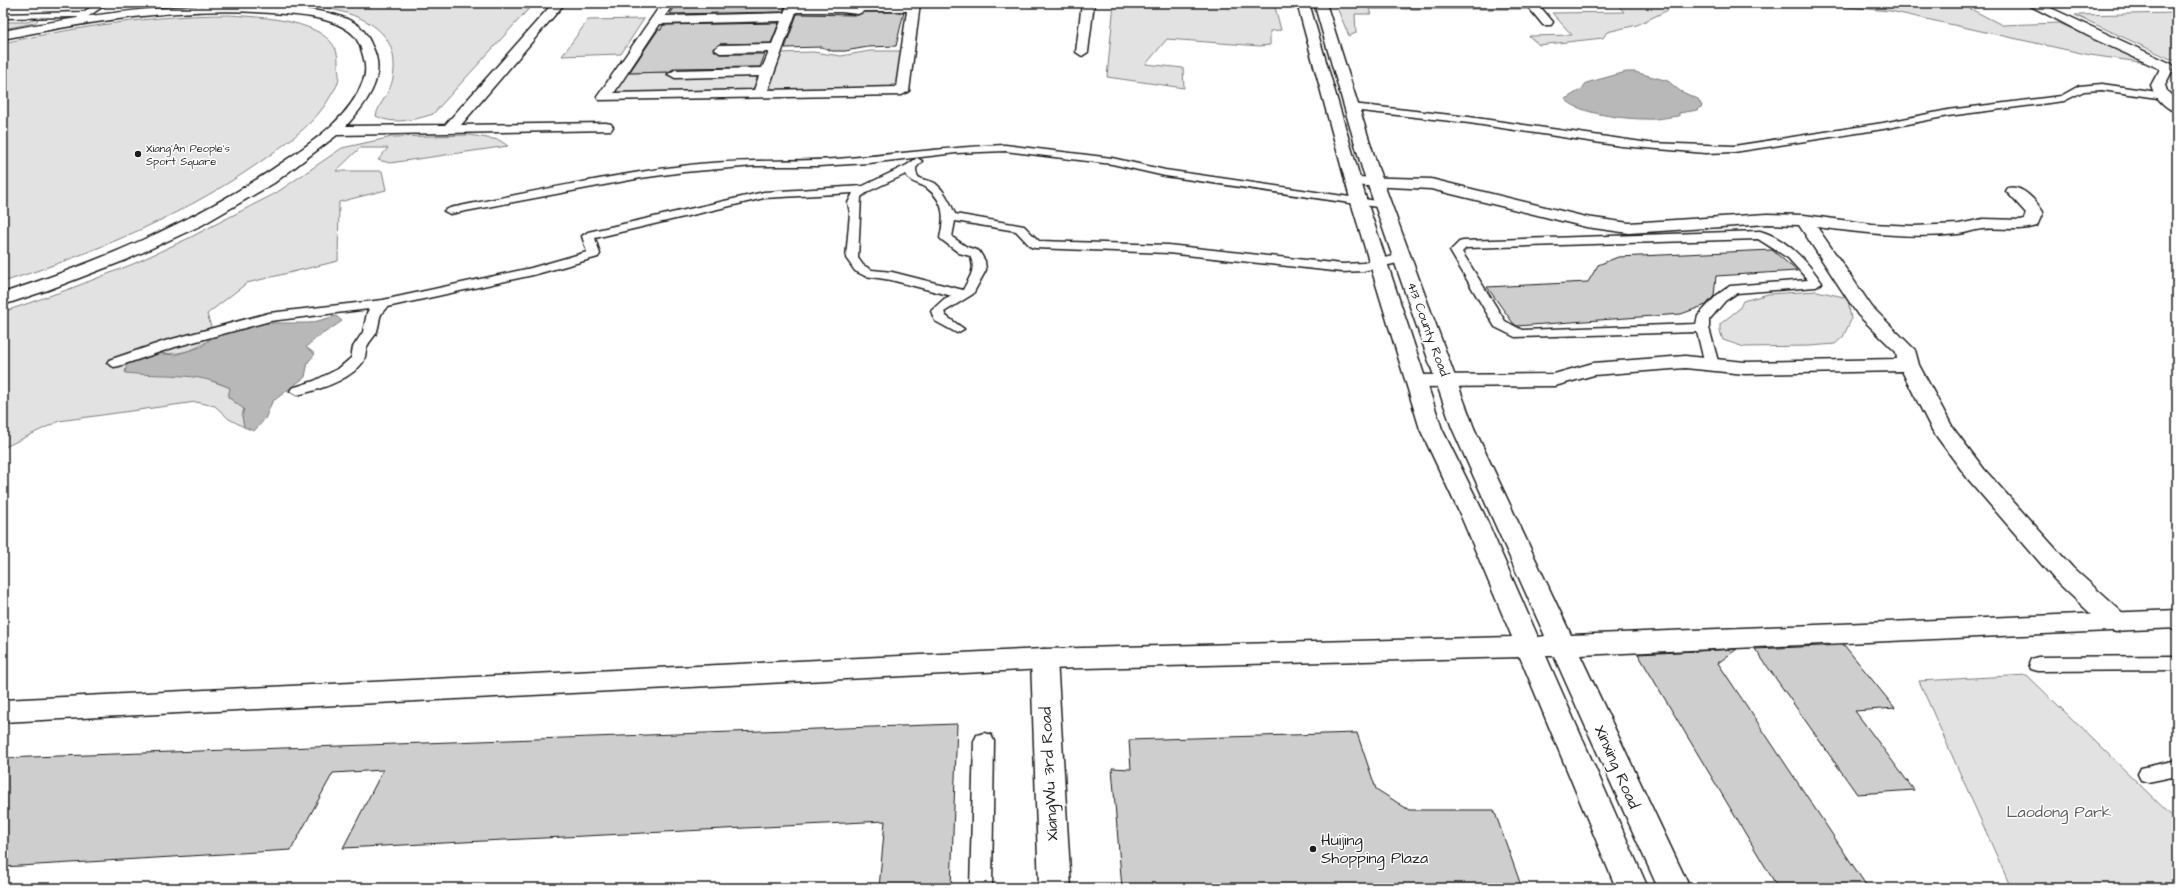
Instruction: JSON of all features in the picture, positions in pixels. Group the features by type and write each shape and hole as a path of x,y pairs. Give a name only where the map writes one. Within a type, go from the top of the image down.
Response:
{"street":[{"path":"158,10 170,3"},
{"path":"449,129 559,3"},
{"path":"657,20 792,10 852,12 914,5 902,90 604,97 668,3"},
{"path":"1082,52 1088,3"},
{"name":"413 County Road","path":"1303,3 1359,202 1431,429 1472,514 1529,647"},
{"name":"413 County Road","path":"1320,3 1375,182 1463,428 1562,645"},
{"path":"1531,3 1547,22"},
{"path":"2032,3 2098,36 2167,67 2158,85 2164,96 2177,108"},
{"path":"3,35 83,17 158,10 214,6 282,9 341,22 359,33 370,52 371,79 356,107 334,131 280,173 239,199 147,244 61,281 3,300"},
{"path":"759,94 792,10"},
{"path":"720,49 776,48"},
{"path":"675,74 767,72"},
{"path":"334,131 606,127"},
{"path":"1353,182 1431,184 1572,219 1629,228 1767,219 1804,220 1872,229 1914,231 1959,228 1984,224 2022,225 2031,222 2035,212 2014,191"},
{"path":"1804,220 1865,311 1905,350 1909,365 1943,430 1976,474 2064,574 2116,622"},
{"path":"1416,381 1447,382 1555,380 1593,369 1685,362 1745,368 1909,365"},
{"path":"3,712 1044,660 1529,647 2177,619"},
{"name":"Xinxing Road","path":"1562,645 1674,888"},
{"path":"1529,647 1632,888"},
{"name":"XiangWu 3rd Road","path":"1044,660 1055,888"}],"lane":[{"path":"3,16 83,17 104,3"},
{"path":"1352,107 1446,117 1641,144 1711,150 1734,149 1883,126 1983,108 2064,98 2082,88 2102,87 2164,96"},
{"path":"450,211 633,176 684,169 754,163 818,163 869,160 931,152 1005,148 1039,150 1112,161 1180,176 1384,205"},
{"path":"931,152 911,167 865,189 856,196 854,202 856,213 852,258 859,268 869,274 892,276 952,292 967,294"},
{"path":"911,167 911,175 915,180 932,186 946,205 950,217 946,238 963,250 975,254 979,261 980,270 967,294 949,302 937,311 940,318 957,329"},
{"path":"114,363 170,344 268,317 383,304 533,271 594,254 588,236 764,196 865,189"},
{"path":"950,217 1020,228 1035,244 1052,246 1168,249 1342,268 1363,267 1379,262 1402,258"},
{"path":"1702,328 1520,334 1500,324 1456,251 1464,245 1760,235 1772,240 1811,274 1816,283 1734,289 1722,298 1703,319 1702,328 1712,365"},
{"path":"297,391 319,384 342,372 357,360 360,347 370,332 373,313 383,304"},
{"path":"2038,664 2177,663"},
{"path":"981,888 984,741"},
{"path":"2148,774 2177,768"}],"green space":[{"path":"388,3 534,3 433,114 412,120 397,121 383,119 376,116 393,78 394,60 390,45 382,33 371,24 357,17 310,5"},
{"path":"1114,3 1274,3 1281,30 1270,31 1270,45 1260,46 1167,39 1146,64 1183,68 1184,88 1107,77"},
{"path":"1335,3 1524,3 1529,9 1369,9 1371,14 1355,14 1356,33 1349,36"},
{"path":"1616,3 1667,3 1668,10 1637,25 1607,32 1603,38 1539,45 1529,36 1572,35 1552,13 1624,12"},
{"path":"1803,3 1959,3 2002,25 2059,23 2154,64 2090,55 1890,11"},
{"path":"2177,13 2177,62 2075,15"},
{"name":"Xiang'An People's Sport Square","path":"229,15 276,19 295,23 312,29 325,37 335,48 338,62 338,83 318,114 311,122 287,142 240,176 176,213 73,258 3,282 3,43 115,23 172,17"},
{"path":"36,17 38,20 35,23 3,29 3,22 28,22"},
{"path":"644,19 621,54 562,56 588,20"},
{"path":"782,21 773,46 722,46 726,38 766,28 658,30 629,73 668,72 666,76 760,74 755,87 749,90 618,93 612,90 659,22"},
{"path":"870,51 902,51 898,83 885,88 781,91 769,87 780,53 813,52 841,56"},
{"path":"470,135 499,140 508,146 390,163 378,160 388,148 360,148 336,171 382,171 386,190 339,202 338,261 247,283 207,314 214,336 206,342 185,352 170,354 152,353 178,375 198,376 231,388 228,397 244,409 242,416 244,427 229,419 215,406 196,402 59,421 3,448 3,312 72,288 133,264 189,238 276,193 342,148 392,137"},
{"path":"1817,291 1848,298 1851,320 1843,337 1835,344 1744,347 1723,340 1720,331 1720,324 1739,309 1743,301 1768,294"},
{"name":"Laodong Park","path":"2027,675 2177,821 2177,888 2011,888 1919,681"}],"shaded area":[{"path":"1626,72 1635,72 1668,81 1680,91 1698,99 1702,106 1698,110 1679,113 1679,116 1654,119 1636,119 1614,117 1591,112 1571,104 1565,99 1582,89 1586,83"},
{"path":"336,316 342,321 319,336 306,347 315,354 308,362 305,377 272,402 265,419 254,431 244,427 242,416 244,409 228,397 230,388 204,379 192,377 125,373 127,363 152,353 174,355 201,347 214,336 259,323 310,323"}],"building":[{"path":"678,3 786,3 783,12 670,14"},
{"path":"864,12 904,12 896,46 868,47 845,51 832,51 822,47 785,48 797,14 858,15"},
{"path":"779,23 771,43 720,44 713,49 720,54 765,54 760,67 675,68 668,72 629,73 658,30 661,30 663,25"},
{"path":"1772,250 1797,271 1716,276 1714,296 1706,305 1681,314 1517,326 1513,323 1487,287 1588,282 1598,265 1618,257"},
{"path":"1844,645 1895,708 1855,711 1914,790 1857,794 1755,649"},
{"path":"1737,649 1718,663 1868,888 1778,888 1638,654"},
{"path":"957,724 951,888 879,888 885,821 343,848 383,770 333,773 291,850 3,867 3,758"},
{"name":"Huijing Shopping Plaza","path":"1357,733 1376,789 1409,810 1494,810 1522,888 1122,888 1112,768 1131,769 1129,740"}],"place":[{"name":"Xiang'An People's Sport Square","path":"138,154"},
{"name":"Huijing Shopping Plaza","path":"1313,849"}]}
